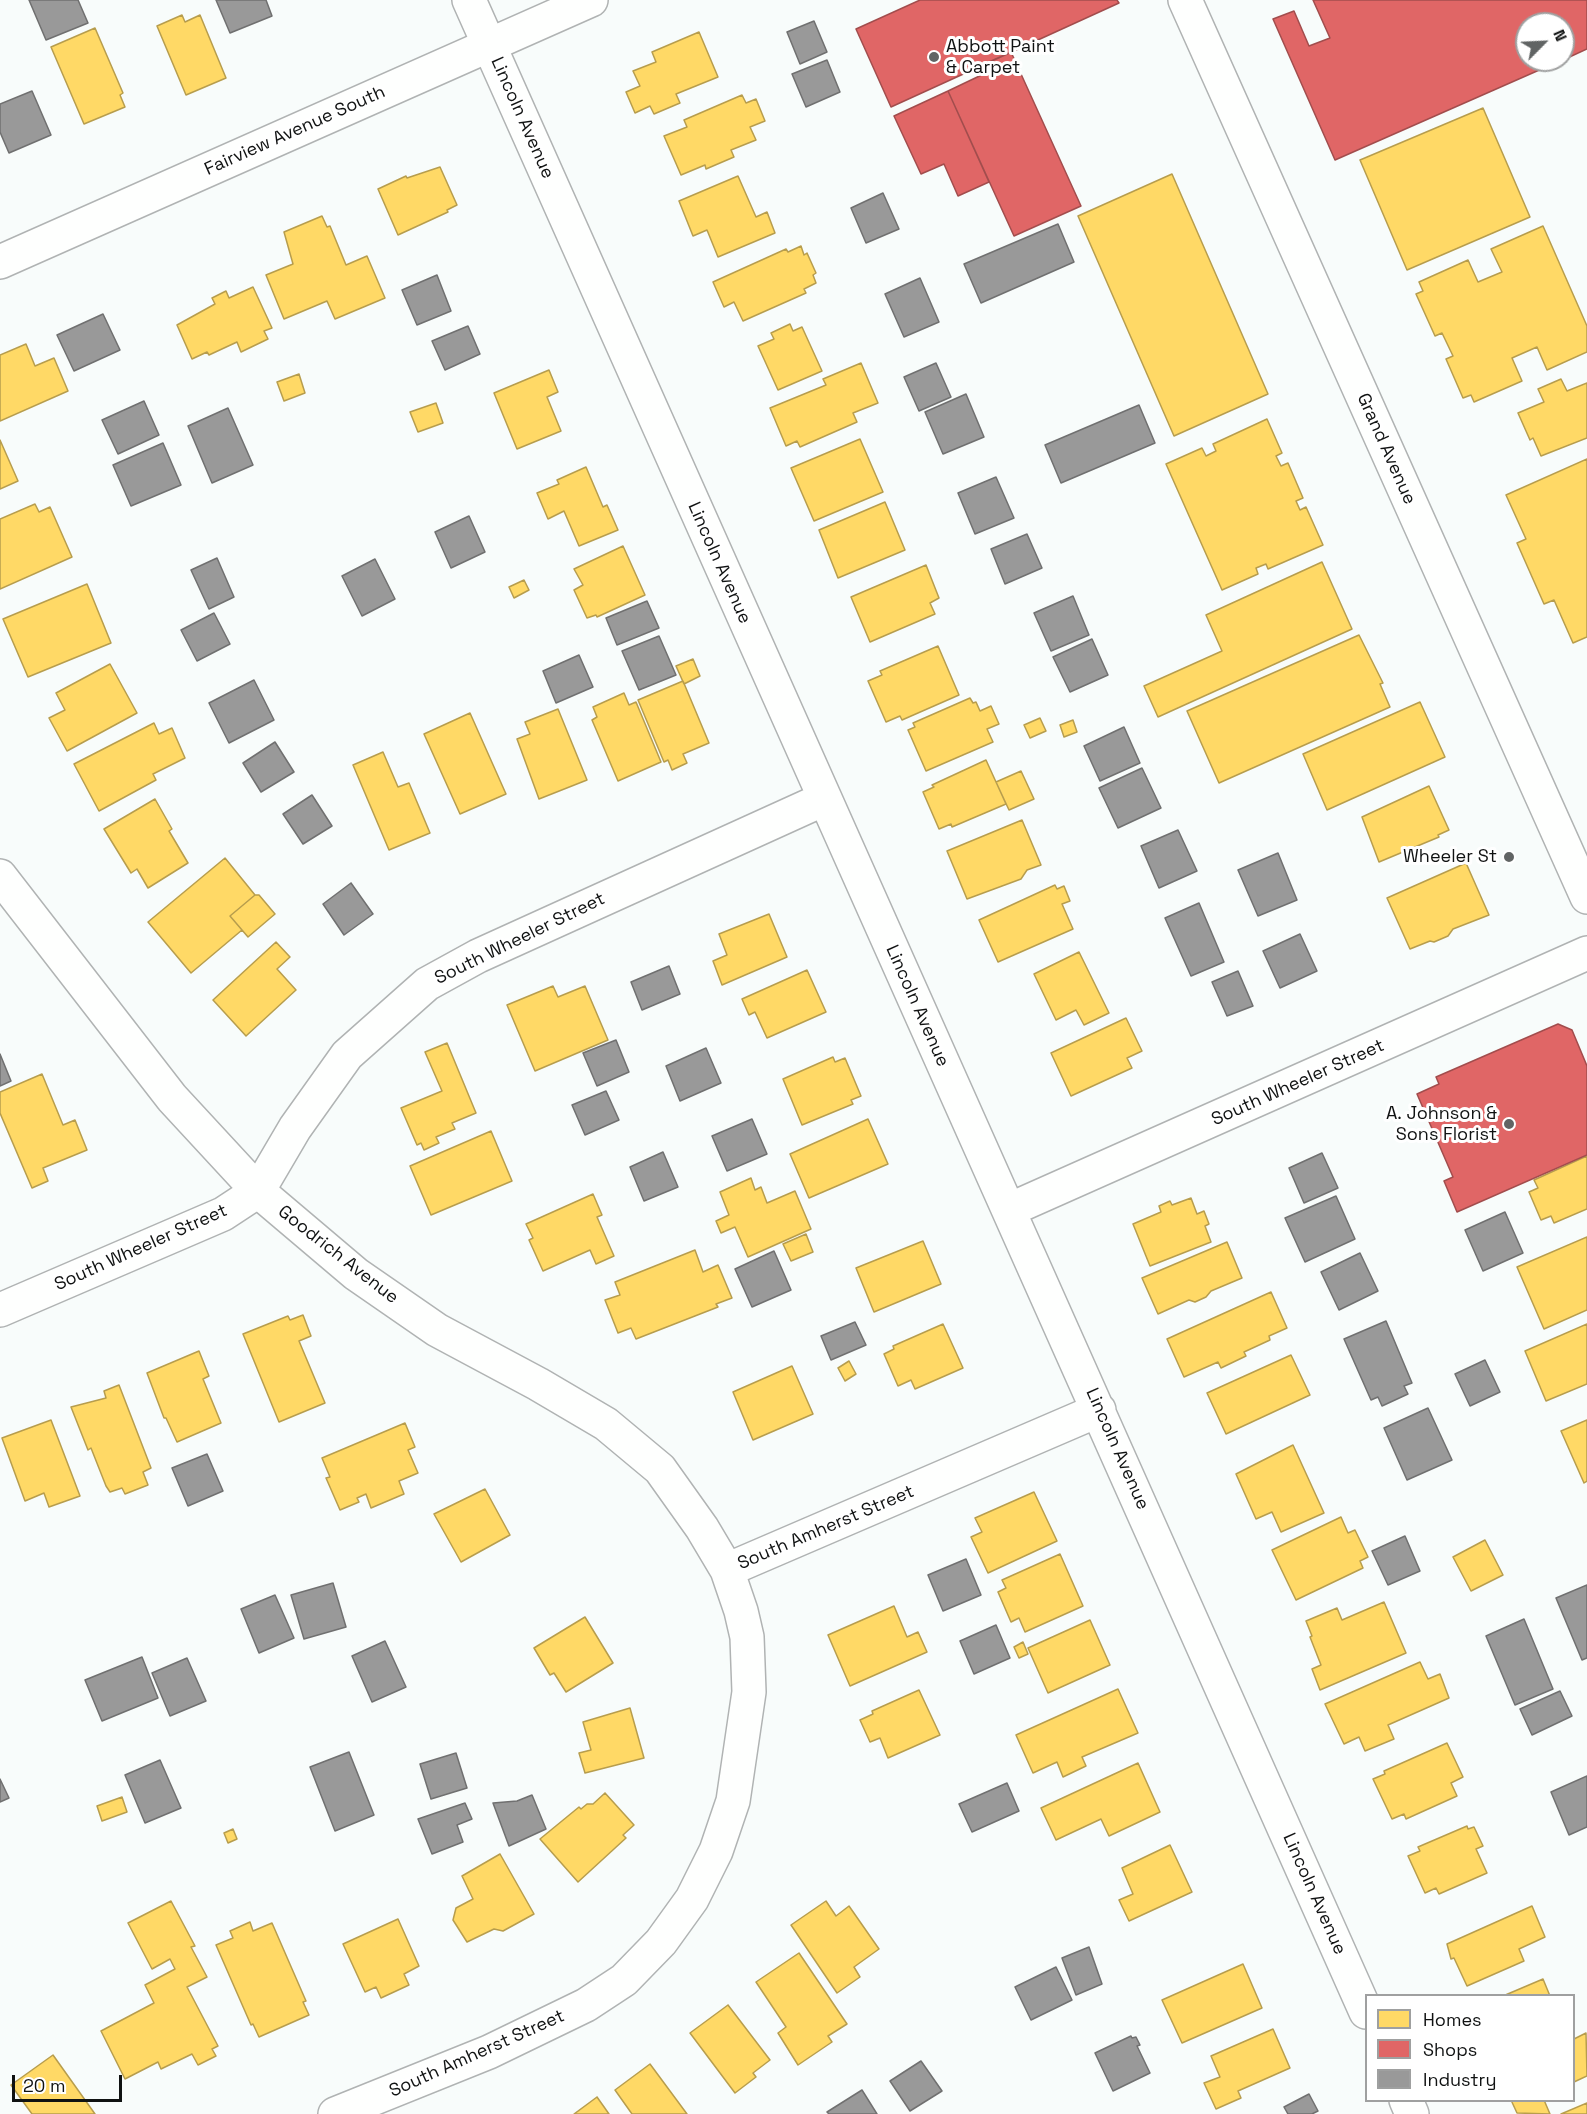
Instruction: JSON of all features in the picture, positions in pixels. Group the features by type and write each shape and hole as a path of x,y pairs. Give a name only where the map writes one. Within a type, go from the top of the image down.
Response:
{"street":[{"name":"Lincoln Avenue","path":"469,0 1365,2010"},
{"name":"Fairview Avenue South","path":"0,262 591,0"},
{"name":"Grand Avenue","path":"1185,0 1587,897"},
{"name":"South Wheeler Street","path":"0,1311 223,1214 258,1191 295,1128 348,1055 427,984 478,956 824,799"},
{"name":"Goodrich Avenue","path":"0,876 172,1098 258,1191 356,1274 437,1330 538,1384 606,1424 660,1469 702,1528 727,1570"},
{"name":"South Wheeler Street","path":"1009,1210 1587,953"},
{"name":"South Amherst Street","path":"335,2114 489,2052 586,2005 624,1980 661,1942 692,1899 716,1851 733,1801 749,1692 747,1637 727,1570 1099,1410"}],"building: Homes":[{"path":"182,15 185,22 200,15 226,78 186,95 157,26"},
{"path":"95,28 123,93 120,95 125,107 84,124 51,47"},
{"path":"699,32 718,77 676,94 680,103 654,114 650,106 635,113 626,92 640,86 633,71 656,62 652,52"},
{"path":"742,95 746,103 756,99 765,121 750,127 756,140 731,150 734,157 706,169 705,165 681,175 664,136 687,127 684,120"},
{"path":"1483,108 1530,217 1407,270 1360,160"},
{"path":"440,167 457,205 447,210 448,212 398,235 378,189 406,176 407,178"},
{"path":"1172,174 1268,394 1174,436 1078,216"},
{"path":"738,176 756,217 767,212 775,233 718,257 707,230 693,236 679,201"},
{"path":"322,216 327,227 330,226 346,265 367,256 385,298 335,319 327,301 284,319 266,275 293,264 284,232"},
{"path":"1543,226 1587,326 1587,352 1547,370 1537,347 1512,358 1522,381 1474,402 1471,395 1463,398 1446,359 1453,356 1442,333 1435,336 1416,294 1423,291 1419,282 1468,260 1478,282 1502,272 1491,249"},
{"path":"801,246 804,255 807,253 816,273 813,275 816,283 804,289 806,293 743,321 734,302 724,307 713,282 786,249 788,252"},
{"path":"253,287 272,328 264,331 268,339 241,352 237,342 209,355 207,352 192,359 177,325 215,304 212,298 226,291 229,298"},
{"path":"790,324 793,331 802,327 822,371 778,390 758,346 774,339 771,333"},
{"path":"26,344 35,366 54,358 68,391 0,421 0,355"},
{"path":"861,363 878,403 853,413 857,422 800,447 797,441 786,446 770,408 826,385 823,379"},
{"path":"549,370 558,392 547,397 561,431 517,449 494,393"},
{"path":"299,374 305,393 284,401 277,382"},
{"path":"1561,379 1567,391 1587,383 1587,438 1541,456 1533,438 1530,440 1518,413 1544,402 1538,389"},
{"path":"436,403 443,423 418,432 410,412"},
{"path":"1267,419 1282,453 1276,456 1281,466 1288,463 1303,498 1296,501 1300,510 1306,507 1323,545 1268,569 1266,564 1256,568 1258,574 1222,590 1166,464 1202,448 1206,456 1216,451 1213,444"},
{"path":"860,439 883,492 814,521 791,468"},
{"path":"0,440 18,481 0,489"},
{"path":"1587,459 1587,637 1573,643 1554,600 1544,604 1517,543 1526,539 1506,495"},
{"path":"586,467 603,507 607,505 618,530 579,546 564,511 548,519 537,493 559,484 557,480"},
{"path":"885,502 905,550 838,578 819,530"},
{"path":"35,504 39,512 50,507 72,557 0,589 0,519"},
{"path":"623,546 645,595 597,617 596,615 587,618 574,590 583,585 574,569"},
{"path":"1322,562 1352,629 1158,717 1144,686 1222,651 1206,615"},
{"path":"926,565 939,598 930,603 935,614 870,642 851,597"},
{"path":"524,580 529,590 514,598 509,587"},
{"path":"87,584 111,643 28,677 3,619"},
{"path":"1359,635 1383,683 1380,684 1390,707 1219,783 1187,711"},
{"path":"938,646 959,695 902,720 900,716 886,722 868,681 882,675 880,671"},
{"path":"693,659 700,676 684,684 676,666"},
{"path":"110,664 137,713 67,751 49,718 65,710 56,693"},
{"path":"683,681 709,743 683,754 687,763 672,770 668,760 664,762 638,700"},
{"path":"624,693 629,705 636,702 661,762 618,781 592,720 597,717 593,707"},
{"path":"970,698 973,703 976,702 980,711 991,706 999,724 987,729 993,742 926,771 908,730 915,727 913,723"},
{"path":"1420,702 1445,757 1327,810 1303,754"},
{"path":"558,709 587,780 539,799 517,739 530,734 525,722"},
{"path":"470,713 506,794 460,814 424,734"},
{"path":"1040,718 1046,731 1030,738 1024,725"},
{"path":"1073,720 1077,732 1064,737 1060,725"},
{"path":"154,723 159,734 172,728 185,758 153,774 156,780 99,811 74,764"},
{"path":"383,752 398,787 409,783 430,833 389,850 353,765"},
{"path":"986,760 1006,804 952,827 951,824 939,829 923,792 934,787 932,785"},
{"path":"1021,771 1034,799 1009,810 996,782"},
{"path":"1429,786 1449,830 1438,835 1439,837 1379,862 1362,817"},
{"path":"155,799 172,829 169,831 188,863 148,888 137,869 131,873 104,829"},
{"path":"1022,820 1041,865 1027,870 1021,879 967,899 947,851"},
{"path":"225,858 255,895 230,916 242,930 191,973 148,922"},
{"path":"1466,863 1489,915 1453,929 1448,936 1410,949 1387,898"},
{"path":"1055,885 1057,889 1064,886 1070,901 1062,904 1073,929 998,962 979,920"},
{"path":"255,895 259,895 275,914 248,937 230,916"},
{"path":"769,914 787,957 722,985 713,961 727,955 719,934"},
{"path":"276,942 290,957 277,969 296,990 246,1036 213,1000"},
{"path":"1079,952 1109,1013 1084,1025 1076,1010 1056,1020 1034,974"},
{"path":"807,970 826,1012 767,1038 755,1012 749,1015 742,999"},
{"path":"553,986 558,997 585,986 608,1040 535,1071 507,1005"},
{"path":"1126,1018 1142,1051 1127,1058 1132,1068 1071,1096 1051,1053"},
{"path":"447,1043 476,1113 452,1123 455,1129 436,1137 439,1143 424,1150 421,1143 417,1145 401,1108 442,1091 425,1052"},
{"path":"833,1057 835,1062 845,1058 861,1096 851,1100 853,1104 802,1125 783,1079"},
{"path":"42,1074 63,1125 75,1120 87,1150 43,1168 48,1181 32,1188 0,1113 0,1092"},
{"path":"868,1119 888,1164 809,1198 790,1154"},
{"path":"491,1131 512,1181 431,1215 410,1166"},
{"path":"1587,1156 1587,1209 1554,1223 1551,1216 1541,1220 1529,1192 1538,1188 1534,1180"},
{"path":"751,1178 755,1190 761,1187 767,1203 795,1191 811,1229 748,1257 735,1227 721,1233 716,1221 729,1215 720,1192"},
{"path":"593,1194 602,1215 597,1217 614,1256 596,1264 590,1250 543,1271 529,1240 533,1238 526,1224"},
{"path":"1191,1198 1197,1214 1204,1211 1209,1224 1205,1226 1211,1242 1150,1266 1133,1224 1161,1212 1159,1206 1170,1201 1172,1205"},
{"path":"806,1234 813,1252 791,1261 783,1244"},
{"path":"1587,1237 1587,1310 1544,1329 1517,1267"},
{"path":"923,1241 941,1284 874,1312 856,1268"},
{"path":"1227,1242 1242,1278 1211,1291 1206,1297 1195,1302 1189,1300 1158,1314 1142,1278"},
{"path":"695,1250 703,1272 718,1265 732,1298 716,1304 718,1307 636,1339 631,1328 618,1333 605,1300 620,1295 615,1282"},
{"path":"1271,1292 1287,1328 1269,1336 1270,1340 1244,1352 1246,1356 1221,1368 1218,1362 1184,1377 1167,1339"},
{"path":"303,1315 311,1336 299,1341 325,1403 279,1422 243,1334 288,1316 290,1320"},
{"path":"943,1324 963,1368 915,1389 911,1380 898,1386 884,1354 894,1349 893,1346"},
{"path":"1587,1324 1587,1384 1546,1401 1525,1351"},
{"path":"199,1351 209,1376 203,1379 221,1423 177,1442 164,1418 147,1373"},
{"path":"1291,1355 1310,1395 1226,1434 1207,1393"},
{"path":"849,1361 856,1374 845,1381 838,1368"},
{"path":"792,1366 813,1414 753,1440 733,1392"},
{"path":"119,1385 151,1468 143,1472 148,1485 125,1494 122,1488 110,1492 106,1486 91,1448 88,1450 71,1407 106,1398 104,1391"},
{"path":"51,1420 80,1496 49,1507 44,1493 25,1501 2,1438"},
{"path":"1587,1420 1587,1481 1584,1483 1561,1431"},
{"path":"405,1423 415,1447 408,1450 418,1473 399,1481 404,1494 371,1508 366,1494 357,1498 359,1502 340,1510 326,1478 330,1477 322,1458"},
{"path":"1293,1445 1324,1513 1281,1532 1272,1512 1256,1519 1236,1474"},
{"path":"485,1489 510,1535 461,1562 434,1514"},
{"path":"1034,1492 1057,1541 988,1573 971,1537 982,1532 975,1518"},
{"path":"1341,1517 1348,1533 1355,1530 1368,1557 1360,1561 1363,1568 1296,1600 1272,1550"},
{"path":"1485,1540 1503,1575 1471,1591 1453,1557"},
{"path":"1060,1554 1083,1606 1025,1632 1019,1618 1011,1622 998,1592 1006,1588 1002,1580"},
{"path":"1384,1602 1406,1653 1320,1690 1312,1669 1321,1665 1306,1621 1337,1608 1342,1620"},
{"path":"894,1606 907,1637 918,1632 927,1652 850,1686 828,1635"},
{"path":"585,1617 613,1663 566,1692 554,1673 550,1675 534,1648"},
{"path":"1090,1620 1110,1665 1048,1693 1028,1648"},
{"path":"1023,1642 1028,1654 1019,1658 1014,1647"},
{"path":"1420,1662 1428,1679 1440,1674 1449,1698 1388,1725 1394,1739 1365,1751 1359,1737 1344,1744 1325,1704"},
{"path":"1118,1689 1138,1733 1082,1757 1086,1766 1063,1777 1057,1762 1033,1773 1016,1735"},
{"path":"919,1690 940,1735 888,1758 880,1738 870,1742 860,1720 873,1714 872,1711"},
{"path":"630,1708 644,1758 585,1773 579,1753 591,1750 583,1722"},
{"path":"1447,1743 1463,1777 1451,1783 1457,1796 1406,1819 1404,1814 1392,1819 1373,1779 1385,1774 1384,1771"},
{"path":"1138,1763 1160,1812 1109,1836 1101,1819 1056,1840 1041,1808"},
{"path":"605,1793 634,1825 623,1835 626,1838 578,1882 540,1839 579,1807 581,1809 587,1804 593,1804"},
{"path":"122,1797 127,1812 102,1821 97,1806"},
{"path":"1467,1826 1468,1829 1474,1827 1483,1846 1476,1849 1487,1873 1439,1894 1436,1888 1425,1893 1408,1856 1420,1851 1418,1847"},
{"path":"233,1829 237,1839 228,1843 224,1833"},
{"path":"1170,1845 1192,1892 1129,1921 1119,1900 1133,1894 1122,1868"},
{"path":"500,1854 534,1914 503,1931 494,1929 467,1942 453,1920 456,1908 473,1899 462,1876"},
{"path":"171,1901 195,1946 191,1947 207,1977 187,1987 218,2046 212,2049 216,2056 198,2065 192,2054 161,2069 158,2062 125,2079 101,2031 154,2003 145,1985 175,1969 170,1959 152,1969 128,1923"},
{"path":"826,1901 836,1916 849,1906 879,1949 854,1967 860,1977 837,1993 791,1925"},
{"path":"1532,1906 1545,1937 1519,1949 1524,1961 1467,1986 1454,1958 1451,1959 1447,1944"},
{"path":"398,1919 419,1966 404,1974 409,1985 381,1998 376,1987 365,1992 343,1944"},
{"path":"250,1922 253,1931 272,1923 306,2001 303,2002 309,2015 259,2037 253,2024 251,2025 216,1945 233,1938 230,1931"},
{"path":"799,1953 847,2024 828,2036 832,2042 798,2065 778,2033 786,2027 756,1982"},
{"path":"1243,1964 1262,2008 1182,2043 1162,2000"},
{"path":"1543,1979 1549,1994 1508,1994"},
{"path":"728,2005 770,2060 753,2073 756,2077 735,2093 690,2033"},
{"path":"1273,2029 1290,2068 1238,2091 1241,2098 1216,2109 1204,2083 1220,2077 1211,2056"},
{"path":"1586,2033 1587,2076 1575,2082 1575,2038"},
{"path":"53,2055 95,2114 32,2114 11,2085"},
{"path":"650,2064 687,2114 632,2114 615,2090"},
{"path":"597,2097 609,2114 574,2114"},
{"path":"1512,2102 1545,2102 1550,2114 1517,2113"},
{"path":"1587,2103 1587,2114 1561,2114"}],"building: Shops":[{"name":"Abbott Paint & Carpet","path":"920,0 1117,0 1119,3 891,107 856,29"},
{"path":"1313,0 1587,0 1587,49 1575,54 1575,12 1515,12 1515,72 1535,72 1335,160 1273,19 1294,11 1309,46 1330,38"},
{"name":"Abbott Paint & Carpet","path":"1011,52 1081,206 1014,236 948,91 992,70 989,62"},
{"path":"948,91 989,182 958,196 944,164 921,174 894,116"},
{"name":"A. Johnson & Sons Florist","path":"1558,1024 1572,1030 1587,1066 1587,1155 1457,1212 1444,1181 1453,1177 1417,1094 1439,1084 1436,1077"}],"building: Industry":[{"path":"29,0 78,0 88,23 46,40"},
{"path":"216,0 266,0 272,16 230,33"},
{"path":"814,21 827,52 800,64 787,32"},
{"path":"827,60 840,92 806,107 792,74"},
{"path":"32,91 51,135 9,153 0,132 0,104"},
{"path":"883,193 899,229 866,243 851,208"},
{"path":"1058,224 1074,262 981,303 964,264"},
{"path":"437,275 451,311 417,325 402,290"},
{"path":"920,278 939,322 904,337 885,294"},
{"path":"103,314 120,350 74,371 57,335"},
{"path":"468,326 480,354 445,370 432,341"},
{"path":"936,363 951,397 919,411 904,377"},
{"path":"966,394 984,437 943,454 925,412"},
{"path":"144,401 159,435 118,454 102,420"},
{"path":"1139,405 1155,443 1061,483 1045,445"},
{"path":"228,408 253,465 212,483 188,426"},
{"path":"163,443 181,485 131,506 113,465"},
{"path":"996,477 1014,518 975,534 958,493"},
{"path":"469,516 485,552 451,568 435,532"},
{"path":"1027,534 1042,568 1005,584 991,549"},
{"path":"217,558 234,597 209,609 191,570"},
{"path":"375,559 395,599 362,616 342,576"},
{"path":"1073,596 1089,635 1051,651 1034,613"},
{"path":"647,601 659,628 617,645 606,618"},
{"path":"214,613 230,644 197,661 181,630"},
{"path":"659,636 676,675 639,690 622,651"},
{"path":"1092,639 1108,675 1070,692 1053,657"},
{"path":"579,655 593,687 556,703 543,671"},
{"path":"254,680 274,720 229,743 209,703"},
{"path":"1124,727 1140,763 1100,781 1084,746"},
{"path":"275,742 294,772 261,792 243,763"},
{"path":"1142,768 1161,808 1118,828 1099,788"},
{"path":"312,795 332,826 303,844 283,814"},
{"path":"1178,830 1197,871 1159,888 1141,846"},
{"path":"1278,853 1297,900 1258,916 1238,870"},
{"path":"351,883 373,914 344,935 323,904"},
{"path":"1199,903 1224,962 1191,976 1165,918"},
{"path":"1300,934 1317,971 1280,988 1263,951"},
{"path":"669,966 680,994 642,1010 631,982"},
{"path":"1238,971 1253,1006 1227,1016 1212,982"},
{"path":"616,1040 629,1072 597,1086 583,1053"},
{"path":"706,1048 721,1083 680,1101 666,1066"},
{"path":"0,1054 11,1081 0,1086"},
{"path":"606,1091 619,1120 585,1135 572,1105"},
{"path":"752,1119 767,1154 727,1171 712,1136"},
{"path":"663,1152 678,1187 644,1201 630,1167"},
{"path":"1322,1153 1338,1188 1304,1203 1289,1168"},
{"path":"1336,1196 1355,1239 1305,1262 1285,1218"},
{"path":"1505,1212 1523,1253 1483,1271 1465,1230"},
{"path":"774,1251 791,1290 752,1307 735,1269"},
{"path":"1360,1253 1378,1291 1339,1310 1321,1272"},
{"path":"1386,1321 1412,1383 1404,1386 1408,1394 1382,1406 1378,1397 1371,1400 1344,1339"},
{"path":"855,1322 866,1345 831,1360 821,1336"},
{"path":"1485,1360 1500,1392 1470,1406 1455,1374"},
{"path":"1428,1408 1452,1460 1407,1480 1384,1428"},
{"path":"207,1454 223,1491 188,1506 172,1468"},
{"path":"1405,1536 1420,1571 1388,1585 1372,1551"},
{"path":"966,1559 981,1595 943,1611 928,1575"},
{"path":"333,1583 346,1627 304,1639 291,1595"},
{"path":"1587,1585 1587,1658 1582,1660 1556,1598"},
{"path":"275,1595 294,1638 259,1653 241,1609"},
{"path":"1524,1619 1553,1689 1515,1705 1486,1636"},
{"path":"996,1625 1010,1658 974,1674 960,1641"},
{"path":"385,1641 406,1687 372,1702 352,1656"},
{"path":"142,1657 158,1698 102,1721 85,1680"},
{"path":"187,1658 206,1701 170,1716 152,1673"},
{"path":"1560,1691 1572,1716 1532,1735 1520,1709"},
{"path":"349,1752 374,1815 335,1831 310,1767"},
{"path":"456,1753 467,1788 431,1799 420,1764"},
{"path":"160,1760 181,1808 145,1823 125,1775"},
{"path":"1587,1776 1587,1827 1569,1835 1551,1792"},
{"path":"0,1779 9,1798 0,1802"},
{"path":"1007,1783 1019,1811 972,1832 959,1804"},
{"path":"532,1795 546,1829 509,1846 493,1803 517,1801"},
{"path":"465,1803 472,1819 457,1825 463,1842 432,1854 418,1819"},
{"path":"1089,1947 1102,1984 1076,1995 1062,1958"},
{"path":"1056,1967 1072,2000 1031,2020 1015,1987"},
{"path":"1131,2036 1136,2037 1140,2045 1137,2046 1150,2073 1113,2091 1095,2053"},
{"path":"921,2061 942,2091 910,2111 890,2081"},
{"path":"862,2090 877,2114 829,2114 827,2112"},
{"path":"1309,2094 1318,2111 1312,2114 1288,2114 1284,2107"}],"place":[{"name":"Abbott Paint & Carpet","path":"934,57"},
{"name":"Wheeler St","path":"1509,857"},
{"name":"A. Johnson & Sons Florist","path":"1509,1124"}]}
